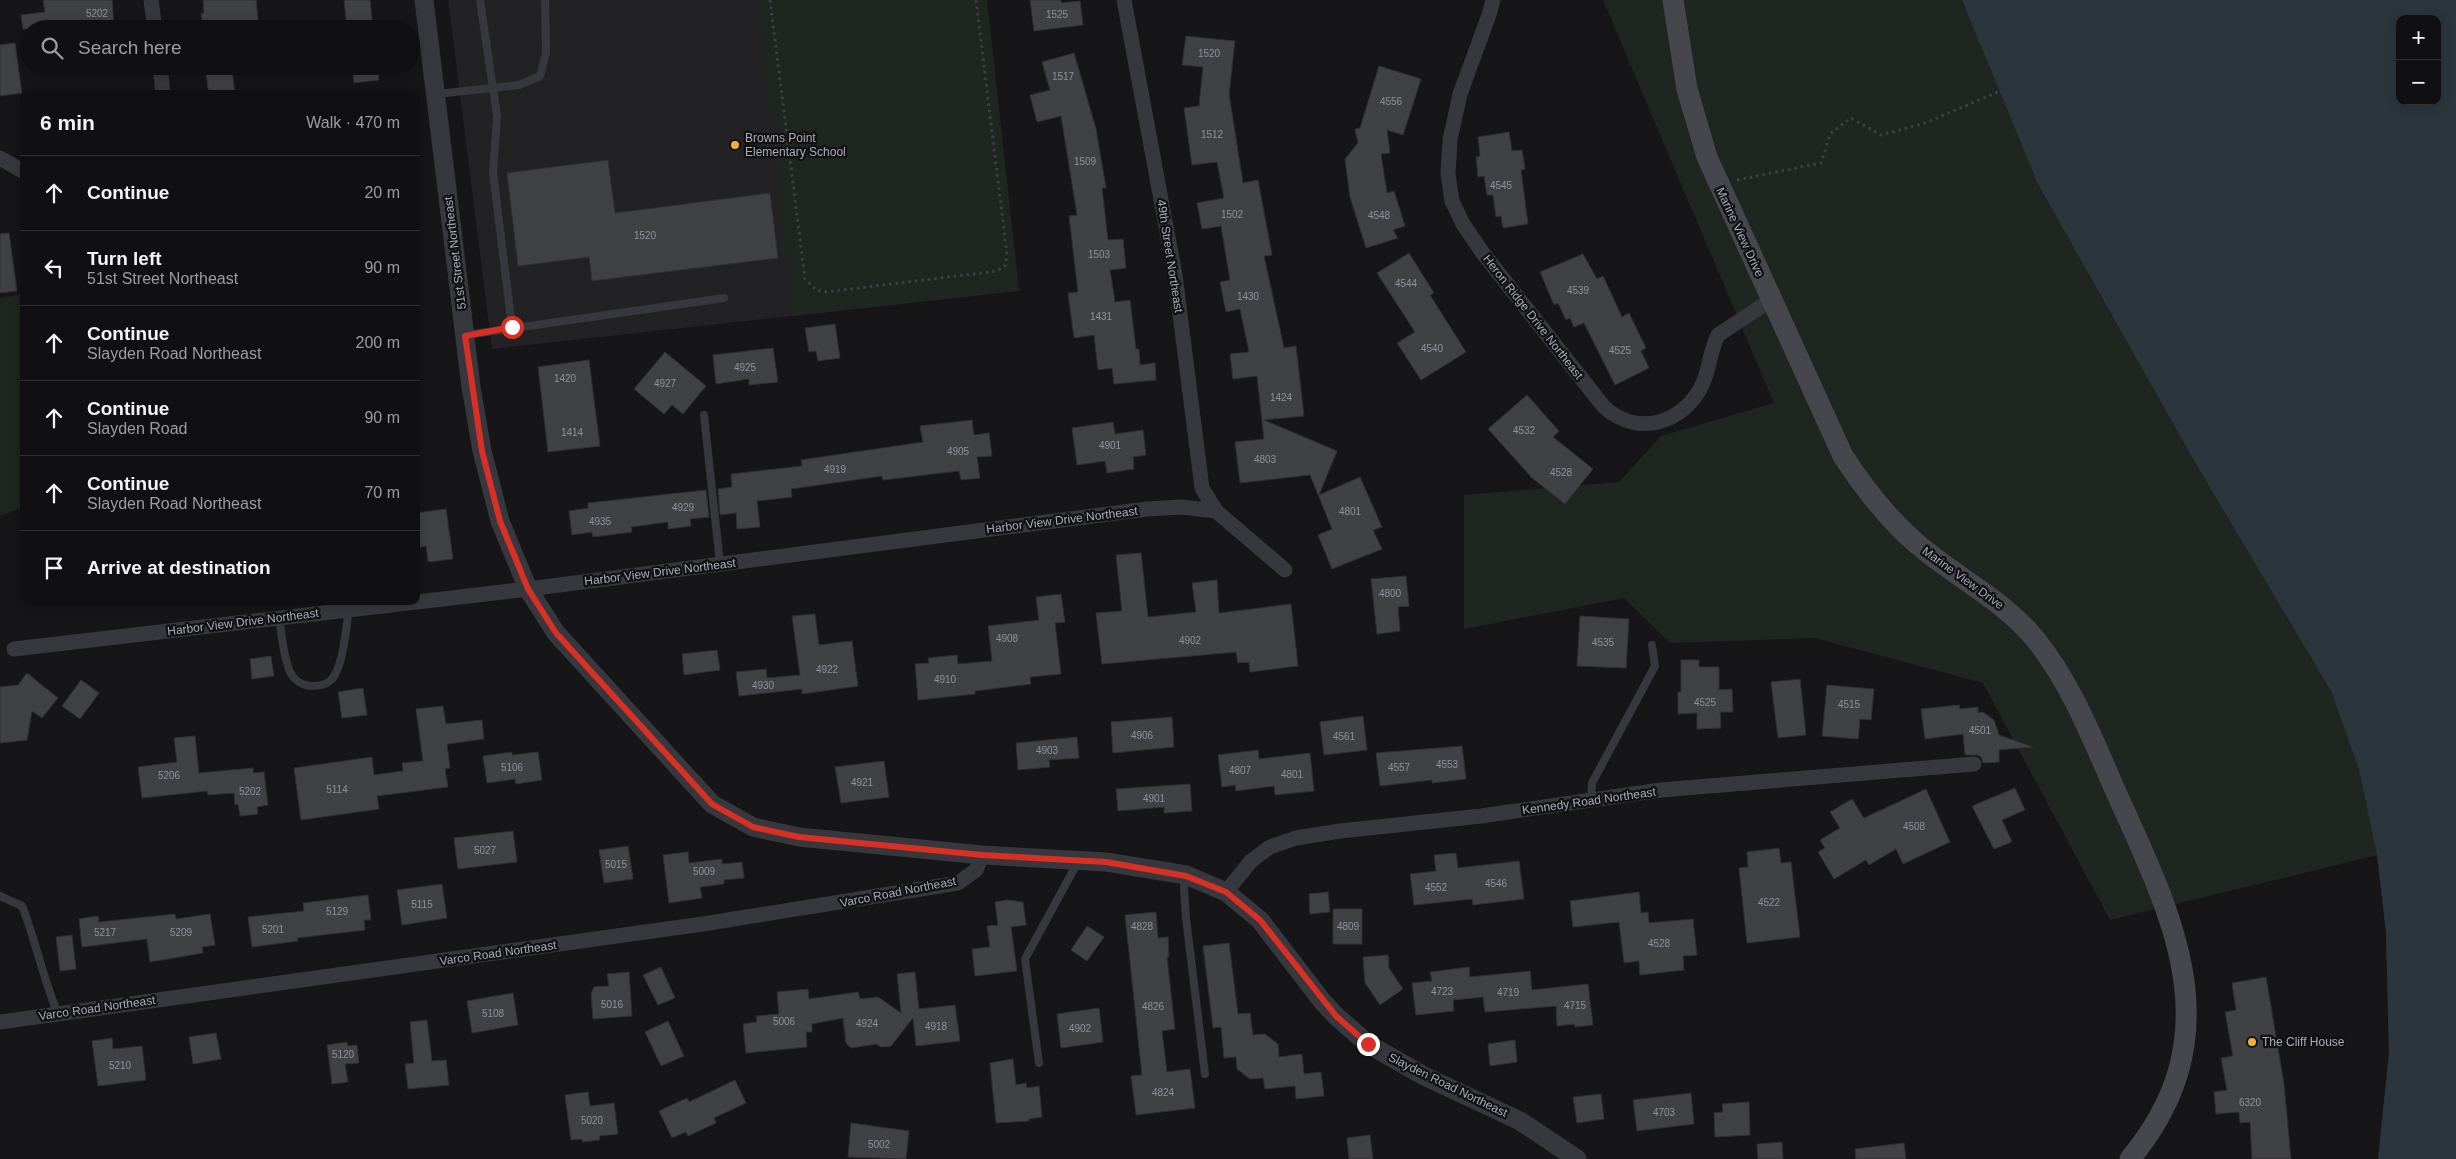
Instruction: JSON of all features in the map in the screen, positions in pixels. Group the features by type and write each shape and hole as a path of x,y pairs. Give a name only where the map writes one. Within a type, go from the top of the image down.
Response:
{"main road":[{"name":"Marine View Drive","path":"1673,0 1687,89 1707,158 1843,456 1860,483 1889,518 1916,544 2009,612 2037,641 2080,711 2150,868 2178,943 2186,994 2184,1054 2165,1109 2130,1159"}],"street":[{"path":"152,0 154,20"},
{"name":"51st Street Northeast","path":"424,0 465,336 482,451 500,521 528,589"},
{"name":"49th Street Northeast","path":"1124,0 1175,275 1202,488 1216,511"},
{"name":"Heron Ridge Drive Northeast","path":"1493,0 1460,94 1450,140 1448,174 1452,201 1463,224 1482,252 1604,407 1612,414 1630,423 1641,424 1666,419 1689,406 1703,382 1713,343 1718,335 1771,300"},
{"path":"161,75 163,90"},
{"path":"0,158 20,170"},
{"name":"Harbor View Drive Northeast","path":"420,602 1147,509 1181,507 1216,511"},
{"path":"1216,511 1285,570"},
{"path":"528,589 556,633 712,804 753,827 799,837 982,855"},
{"name":"Harbor View Drive Northeast","path":"14,650 392,605"},
{"name":"Kennedy Road Northeast","path":"1226,892 1250,861 1270,847 1296,838 1671,789 1974,764"},
{"name":"Slayden Road Northeast","path":"982,855 1136,866 1186,876 1226,892 1260,920 1331,1011 1368,1044 1424,1076 1520,1121 1577,1159"},
{"name":"Varco Road Northeast","path":"0,1022 703,924 958,883 976,870 982,855"}],"lane":[{"path":"480,0 497,116 493,173 512,327"},
{"path":"436,94 519,85 540,76 546,53 545,0"},
{"path":"465,336 512,327 724,298"},
{"path":"704,415 720,564"},
{"path":"279,618 290,671 298,682 307,686 320,685 332,680 335,675 344,642 349,610"},
{"path":"1592,800 1592,783 1655,666 1652,645"},
{"path":"1039,1063 1025,959 1074,869 1074,861"},
{"path":"1186,876 1184,888 1186,918 1205,1074"},
{"path":"0,896 22,906 36,941 47,989 58,1014"}],"path":[{"path":"770,0 805,279 816,290 826,292 997,271 1005,266 1007,255 976,0"},
{"path":"1717,182 1749,178 1821,163 1830,134 1851,118 1881,135 1925,123 2000,91"}],"shaded area":[{"name":"Browns Point Elementary School","path":"448,0 987,0 1019,291 492,349"},
{"path":"757,0 987,0 1019,291 793,316"},
{"path":"1603,0 2060,0 2456,774 2456,1159 2378,1159 2389,1053 2386,932 2377,855 2110,920 1983,683 1815,638 1670,643 1624,598 1464,629 1464,495 1619,482 1661,436 1774,403"},
{"path":"1962,0 2456,0 2456,1159 2378,1159 2389,1053 2386,932 2377,855 2359,769 2331,691 2196,464 2038,184"},
{"path":"20,295 20,508 0,516 0,298"}],"building":[{"path":"43,0 112,0 114,20 22,20 21,15 45,12"},
{"path":"203,0 256,0 258,20 202,20 201,13 204,13"},
{"path":"344,0 370,0 372,20 346,20"},
{"path":"1030,0 1061,0 1061,3 1080,1 1083,25 1034,31"},
{"path":"1186,36 1235,41 1229,94 1243,183 1258,180 1272,255 1264,256 1284,348 1296,346 1304,416 1264,420 1337,451 1319,495 1360,477 1382,527 1373,530 1382,549 1332,569 1318,535 1332,529 1310,475 1240,483 1235,442 1264,439 1257,376 1233,379 1230,354 1249,352 1240,309 1226,312 1220,282 1230,280 1221,226 1202,229 1197,203 1224,198 1217,162 1192,165 1184,108 1199,106 1203,67 1182,65"},
{"path":"15,43 22,90 20,93 0,96 0,45"},
{"path":"1074,53 1096,129 1106,188 1102,188 1108,240 1123,239 1126,268 1110,270 1115,302 1130,300 1136,349 1139,349 1140,365 1155,363 1156,380 1114,384 1112,368 1098,370 1094,335 1074,338 1068,293 1078,292 1069,216 1077,215 1061,116 1037,122 1030,95 1050,90 1042,62"},
{"path":"1379,66 1421,79 1403,135 1387,130 1390,153 1381,154 1387,193 1394,191 1405,226 1393,230 1398,238 1366,248 1350,197 1345,159 1358,143 1355,129 1360,128"},
{"path":"206,75 233,75 234,90 208,90"},
{"path":"353,75 378,75 379,80 354,83"},
{"path":"1509,132 1512,151 1522,150 1525,169 1521,170 1528,224 1503,228 1501,216 1496,217 1493,195 1487,195 1484,176 1478,177 1476,157 1480,156 1478,137"},
{"path":"608,160 615,213 770,193 778,258 592,281 589,257 518,266 507,173"},
{"path":"9,233 17,291 0,293 0,234"},
{"path":"1409,253 1434,293 1430,295 1466,352 1421,380 1397,343 1415,332 1377,273"},
{"path":"1583,254 1597,279 1603,276 1622,317 1629,313 1646,348 1641,351 1649,368 1615,385 1584,323 1574,327 1570,318 1566,320 1558,303 1554,305 1540,272"},
{"path":"835,324 840,358 818,361 816,351 809,352 805,328"},
{"path":"773,348 778,382 749,385 749,379 716,384 713,355"},
{"path":"665,352 706,386 683,414 672,405 664,414 634,389"},
{"path":"589,360 600,446 548,452 538,367"},
{"path":"1527,395 1559,431 1553,437 1593,469 1565,504 1532,478 1488,429"},
{"path":"972,420 974,435 989,433 992,456 977,457 980,478 961,480 959,471 883,480 882,476 791,489 792,497 757,501 760,527 737,529 736,513 720,515 718,489 732,487 731,474 802,466 801,460 923,442 920,426"},
{"path":"1113,422 1115,434 1143,430 1146,455 1133,457 1134,469 1107,473 1105,461 1077,465 1072,428"},
{"path":"706,490 709,517 690,519 691,526 668,529 668,522 631,527 632,532 593,537 592,532 572,535 569,511 588,508 588,503"},
{"path":"446,509 453,559 428,562 426,546 420,547 420,512"},
{"path":"1141,553 1148,617 1196,612 1192,583 1217,580 1219,613 1291,604 1298,666 1250,672 1249,662 1238,663 1236,652 1102,664 1096,613 1122,611 1116,555"},
{"path":"1406,576 1409,606 1398,607 1400,631 1377,634 1371,579"},
{"path":"1061,594 1065,622 1055,623 1061,674 1030,677 1031,684 975,691 975,694 918,700 915,664 929,663 928,658 957,655 958,664 992,661 988,626 1039,620 1036,597"},
{"path":"815,614 819,645 852,641 858,686 802,694 802,689 739,696 736,672 766,669 767,678 800,675 792,616"},
{"path":"1580,616 1629,619 1626,668 1577,666"},
{"path":"717,650 720,670 684,675 682,654"},
{"path":"271,656 274,676 252,679 250,659"},
{"path":"1681,660 1699,660 1699,667 1719,667 1719,690 1732,689 1733,712 1720,712 1721,728 1697,729 1697,713 1678,714 1678,692 1681,692"},
{"path":"27,673 58,698 42,718 32,711 27,740 0,743 0,687 18,685"},
{"path":"1800,679 1806,735 1778,738 1771,682"},
{"path":"81,680 99,693 80,719 62,706"},
{"path":"1827,685 1874,689 1871,720 1860,719 1858,739 1822,736"},
{"path":"363,688 367,715 342,718 338,692"},
{"path":"1959,705 1960,709 1978,707 1978,713 1983,712 1994,720 1999,735 2033,747 1999,750 1999,762 1983,763 1978,755 1965,755 1963,734 1925,739 1921,709"},
{"path":"443,706 446,724 482,720 484,739 447,744 450,768 445,769 448,787 377,796 379,809 301,820 294,768 372,757 374,775 403,771 402,763 423,761 416,709"},
{"path":"1363,716 1367,750 1324,755 1320,722"},
{"path":"1172,717 1174,747 1113,753 1111,722"},
{"path":"195,736 199,773 253,768 253,773 264,772 268,805 257,807 258,814 240,816 238,804 235,805 234,793 208,795 207,791 142,798 138,767 177,762 174,738"},
{"path":"1077,737 1079,758 1049,760 1050,767 1018,770 1016,743"},
{"path":"1462,746 1466,779 1432,783 1432,780 1380,786 1376,753"},
{"path":"1258,750 1259,759 1310,753 1314,791 1275,795 1274,786 1236,791 1235,785 1222,787 1218,755"},
{"path":"512,752 512,755 538,752 542,780 516,784 515,779 487,783 483,756"},
{"path":"884,761 889,797 841,803 835,767"},
{"path":"1190,784 1192,811 1164,813 1164,807 1118,811 1116,789"},
{"path":"2015,788 2025,810 2002,820 2012,842 1994,849 1972,806"},
{"path":"1926,789 1950,842 1903,864 1896,849 1869,865 1866,860 1834,879 1818,852 1825,848 1820,840 1840,828 1830,812 1852,799 1864,818"},
{"path":"513,831 517,862 458,869 454,838"},
{"path":"628,846 633,879 604,883 599,850"},
{"path":"1779,848 1781,863 1791,862 1800,937 1747,943 1739,868 1748,867 1747,852"},
{"path":"688,852 689,863 722,859 722,864 742,862 744,878 724,880 724,884 700,887 702,898 669,903 663,855"},
{"path":"1456,853 1458,868 1519,861 1524,899 1473,905 1472,899 1414,905 1410,874 1436,871 1434,855"},
{"path":"442,884 447,918 402,925 397,890"},
{"path":"1328,892 1330,912 1310,914 1309,894"},
{"path":"1639,892 1641,913 1648,912 1649,923 1693,919 1697,955 1683,956 1684,970 1640,975 1639,961 1624,963 1619,922 1573,927 1570,901"},
{"path":"368,895 371,920 364,920 365,930 297,938 298,941 252,947 248,917 304,911 303,903"},
{"path":"1008,900 1023,902 1026,925 1011,927 1017,971 975,976 972,949 990,947 987,926 998,925 995,902"},
{"path":"1333,909 1362,909 1362,944 1333,944"},
{"path":"1156,912 1158,938 1168,937 1169,957 1167,957 1175,1029 1162,1031 1167,1072 1190,1069 1195,1108 1136,1115 1131,1076 1142,1075 1125,915"},
{"path":"175,914 176,919 210,914 215,945 202,947 203,953 150,962 147,939 82,947 79,919 98,916 99,922"},
{"path":"1087,926 1104,937 1087,961 1071,950"},
{"path":"72,935 76,969 60,971 56,937"},
{"path":"1229,943 1238,1014 1250,1013 1253,1035 1265,1034 1278,1044 1279,1057 1302,1054 1304,1074 1321,1072 1324,1096 1296,1099 1295,1086 1265,1089 1263,1078 1250,1079 1237,1069 1236,1057 1224,1058 1221,1027 1213,1028 1203,946"},
{"path":"1388,955 1389,968 1403,989 1380,1005 1365,983 1363,957"},
{"path":"661,967 675,998 658,1005 643,975"},
{"path":"1469,967 1470,977 1530,971 1532,990 1588,984 1593,1025 1575,1027 1574,1024 1557,1026 1556,1006 1485,1012 1483,997 1453,1000 1454,1011 1416,1015 1412,983 1432,981 1430,972"},
{"path":"629,972 632,1016 593,1019 591,993 594,987 609,986 607,974"},
{"path":"915,972 919,1009 955,1005 960,1041 916,1046 913,1018 891,1046 881,1047 876,1044 851,1048 846,1043 843,1018 812,1024 812,1032 806,1032 807,1047 746,1053 743,1024 757,1022 756,1016 779,1014 777,992 808,989 809,999 858,992 860,999 878,997 901,1013 897,974"},
{"path":"2266,977 2284,1084 2291,1159 2252,1159 2250,1122 2240,1123 2239,1112 2216,1114 2214,1092 2227,1090 2221,1058 2233,1056 2225,1012 2236,1010 2232,983"},
{"path":"513,993 518,1025 472,1033 467,1001"},
{"path":"1099,1008 1103,1042 1061,1048 1057,1014"},
{"path":"427,1020 432,1061 446,1060 449,1085 408,1089 405,1064 414,1063 410,1022"},
{"path":"668,1021 684,1056 661,1066 645,1032"},
{"path":"216,1033 221,1059 193,1064 189,1037"},
{"path":"112,1038 113,1049 142,1046 146,1080 98,1086 92,1041"},
{"path":"1515,1040 1517,1062 1490,1066 1488,1044"},
{"path":"347,1042 348,1046 357,1045 359,1063 345,1064 348,1082 332,1084 327,1045"},
{"path":"1013,1059 1016,1085 1026,1083 1027,1088 1039,1086 1042,1117 1029,1119 1029,1121 996,1123 990,1063"},
{"path":"735,1080 746,1103 714,1118 716,1123 688,1136 686,1132 672,1138 659,1111 687,1098 689,1102"},
{"path":"588,1092 590,1106 614,1103 618,1134 599,1136 600,1140 582,1142 582,1139 571,1140 565,1095"},
{"path":"1691,1093 1694,1124 1637,1131 1633,1100"},
{"path":"1601,1094 1604,1119 1577,1123 1573,1097"},
{"path":"1749,1102 1750,1135 1715,1137 1714,1113 1723,1112 1722,1104"},
{"path":"851,1123 909,1131 906,1159 848,1157"},
{"path":"1370,1135 1373,1159 1349,1159 1347,1138"},
{"path":"1782,1142 1783,1159 1758,1159 1757,1144"},
{"path":"1904,1143 1906,1159 1856,1159 1855,1149"}],"place":[{"name":"Browns Point Elementary School","path":"735,145"},
{"name":"The Cliff House","path":"2252,1042"}],"route":[{"path":"512,327 465,336 471,387 482,451 500,521 513,555 528,589 556,633 712,804 753,827 799,837 982,855 1106,862 1169,871 1186,876 1226,892 1260,920 1322,1001 1368,1044"}]}
